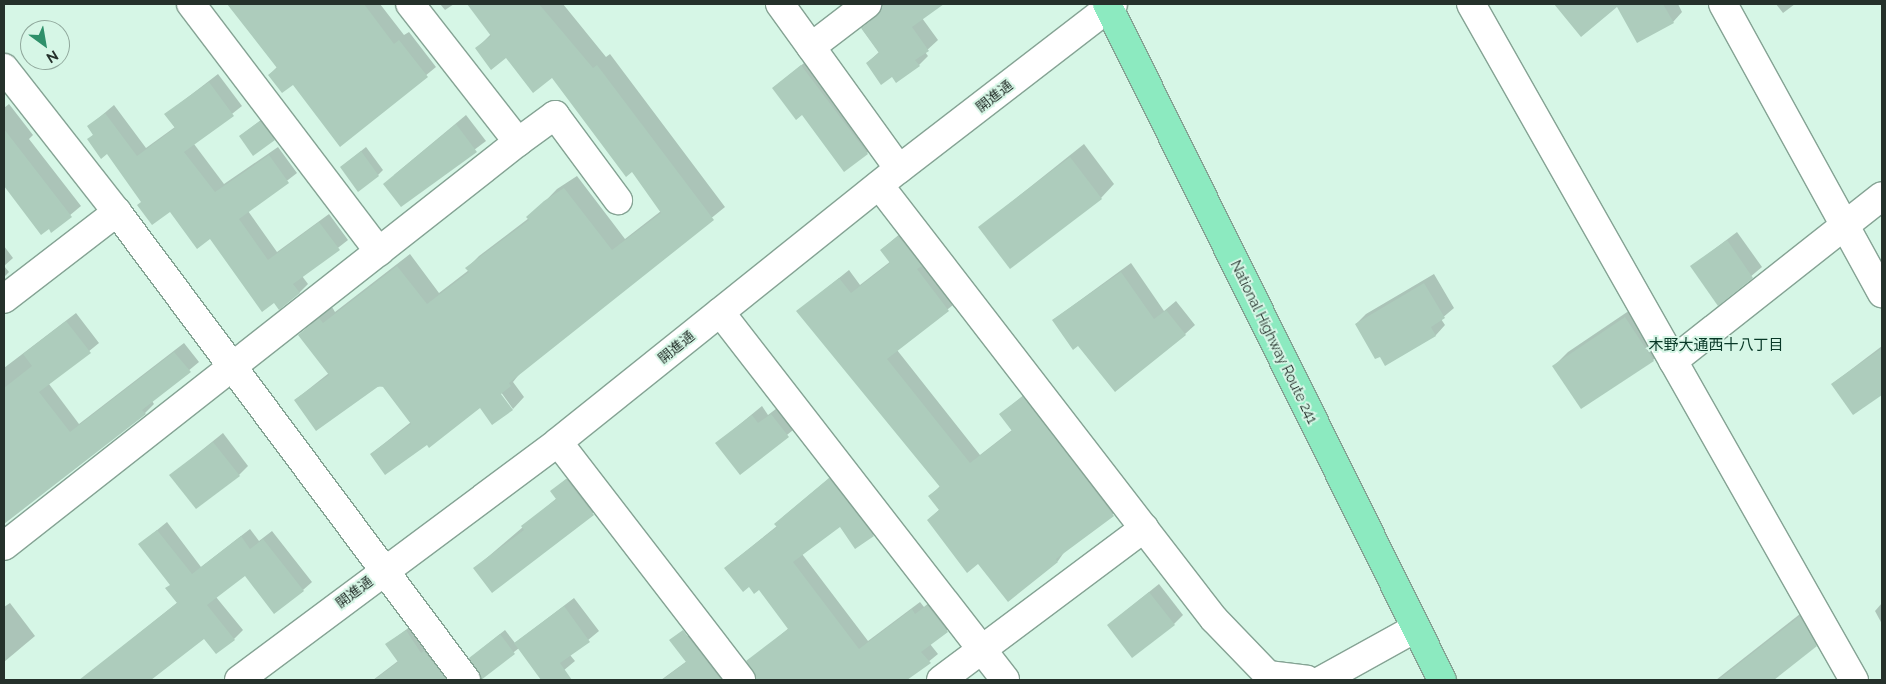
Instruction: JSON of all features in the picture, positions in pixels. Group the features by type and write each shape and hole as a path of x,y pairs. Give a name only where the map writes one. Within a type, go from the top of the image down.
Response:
{"highway":[{"name":"National Highway Route 241","path":"1110,5 1442,680"}],"street":[{"path":"191,4 380,252"},
{"path":"410,4 518,142"},
{"path":"780,4 811,47 889,177 1144,528 1214,619 1268,675 1307,680"},
{"path":"811,47 867,4"},
{"path":"1471,4 1854,680"},
{"path":"1723,4 1882,293"},
{"name":"開進通","path":"239,680 384,569 558,442 889,177 1110,5"},
{"path":"4,68 117,212 466,680"},
{"path":"4,546 555,114 618,200"},
{"path":"1673,361 1882,196"},
{"path":"4,299 117,212"},
{"path":"720,312 1005,680"},
{"path":"558,442 741,680"},
{"path":"941,680 1144,528"},
{"path":"1322,680 1416,628"}],"building":[{"path":"227,4 364,4 394,44 399,40 428,77 340,147 293,85 282,93 268,75 277,68"},
{"path":"467,4 539,4 593,68 597,65 714,220 509,383 511,386 501,394 513,410 492,425 480,408 429,448 427,445 385,475 370,454 411,424 383,387 379,386 316,431 294,400 329,375 298,335 319,318 323,323 397,266 427,304 469,272 465,268 529,220 526,217 544,201 564,188 612,250 661,213 632,172 626,177 552,78 533,93 506,58 491,70 475,48 491,36"},
{"path":"882,4 944,4 912,27 929,51 915,60 920,66 896,83 892,77 881,85 866,63 879,53 861,28 877,16"},
{"path":"1554,4 1663,4 1674,23 1637,43 1617,7 1581,37"},
{"path":"801,65 868,154 844,172 802,115 796,120 772,88"},
{"path":"209,82 234,116 184,152 215,192 269,155 289,183 239,219 268,260 319,222 340,250 293,284 300,293 279,310 274,303 262,312 210,239 197,249 170,212 152,225 137,205 141,202 107,154 101,159 87,139 93,135 87,126 105,113 137,156 175,128 164,114"},
{"path":"260,121 275,140 253,156 239,136"},
{"path":"456,124 477,152 401,207 383,184"},
{"path":"4,129 72,217 51,233 49,229 41,235 4,186"},
{"path":"361,151 379,176 358,192 340,167"},
{"path":"1070,157 1102,199 1010,269 978,227"},
{"path":"898,236 922,266 917,269 949,311 887,359 970,463 1012,431 999,414 1023,396 1114,516 1056,559 1058,562 1008,602 978,564 967,573 927,520 939,510 928,496 940,487 796,311 839,278 851,293 890,263 880,250"},
{"path":"1727,240 1753,278 1718,306 1690,266"},
{"path":"1121,272 1154,319 1166,310 1186,335 1115,392 1078,346 1073,350 1052,320"},
{"path":"1424,283 1445,318 1431,327 1436,336 1385,366 1380,357 1375,359 1355,324"},
{"path":"1625,317 1654,361 1581,409 1552,366"},
{"path":"66,321 91,353 39,392 70,432 174,352 191,372 142,410 146,414 4,524 4,388 32,366 23,354"},
{"path":"1882,348 1882,395 1853,415 1831,384"},
{"path":"771,414 789,437 740,475 715,443 752,415 758,423"},
{"path":"213,442 240,476 196,509 169,475"},
{"path":"829,478 874,536 855,549 840,527 793,562 859,649 912,609 915,614 927,605 948,632 921,652 931,663 907,680 756,680 746,661 788,629 759,590 754,594 749,587 743,592 724,568 777,527 774,524"},
{"path":"566,479 594,515 492,593 473,568 524,530 521,526 556,499 550,491"},
{"path":"157,530 192,574 241,536 250,549 263,539 304,591 274,614 245,576 207,605 235,640 216,654 204,639 151,680 79,680 177,603 165,588 170,585 138,544"},
{"path":"1149,592 1175,625 1132,658 1107,625"},
{"path":"564,606 590,642 560,663 572,680 541,680 514,643"},
{"path":"1800,616 1817,646 1774,680 1718,680"},
{"path":"406,630 421,653 424,651 447,680 374,680 398,662 385,644"},
{"path":"683,630 721,680 662,680 686,662 669,640"},
{"path":"500,634 515,654 481,680 469,658"}],"district":[{"name":"木野大通西十八丁目","path":"1716,346"}]}
